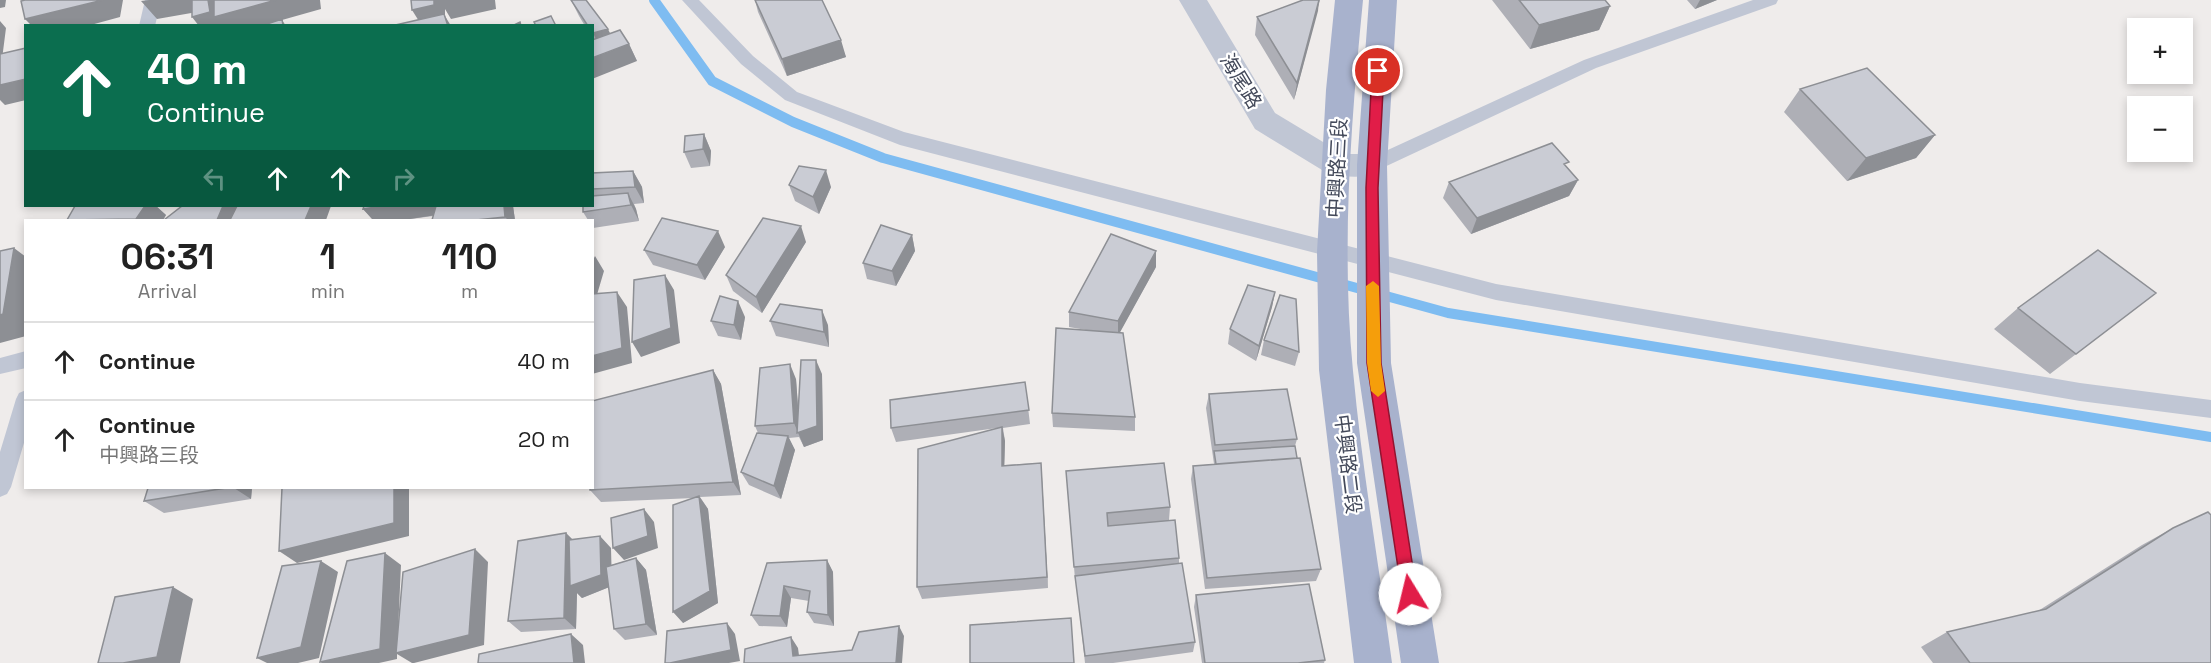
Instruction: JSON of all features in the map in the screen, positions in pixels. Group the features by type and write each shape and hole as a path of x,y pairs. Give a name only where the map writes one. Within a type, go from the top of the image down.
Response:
{"main road":[{"name":"中興路三段","path":"1334,258 1340,90 1349,0"},
{"name":"中興路三段","path":"1374,363 1372,165 1383,0"},
{"name":"中興路二段","path":"1334,258 1336,370 1373,663"},
{"name":"中興路二段","path":"1374,363 1420,663"}],"street":[{"name":"海尾路","path":"1193,0 1265,121 1338,165"},
{"path":"1338,165 1372,165"}],"lane":[{"path":"147,24 153,0"},
{"path":"690,0 747,60 791,96 900,138 1334,258 1496,292 2079,392 2211,410"},
{"path":"1372,165 1590,64 1770,0"},
{"path":"0,366 24,360"},
{"path":"0,487 24,406"}],"building":[{"path":"103,0 25,19 21,1"},
{"path":"192,0 208,0 210,12 192,17"},
{"path":"214,0 276,0 214,17"},
{"path":"411,0 434,0 434,5 412,10"},
{"path":"571,0 586,0 608,29 594,33 594,24 587,24"},
{"path":"755,0 822,0 841,40 782,59"},
{"path":"1303,0 1319,0 1297,83 1257,17"},
{"path":"1519,0 1605,0 1610,6 1539,25"},
{"path":"444,14 447,24 400,24"},
{"path":"551,16 555,24 535,24 534,22"},
{"path":"282,19 283,24 267,24"},
{"path":"620,30 629,44 594,57 594,39"},
{"path":"24,48 24,79 0,85 0,54"},
{"path":"1867,68 1935,135 1866,158 1800,89"},
{"path":"704,134 703,149 684,152 685,136"},
{"path":"1552,143 1569,162 1564,164 1578,180 1477,218 1449,182"},
{"path":"799,166 826,170 813,197 789,185"},
{"path":"633,171 635,187 594,189 594,173"},
{"path":"628,193 631,205 583,212 583,207 594,207 594,196"},
{"path":"74,207 144,207 136,219 68,219"},
{"path":"181,207 223,207 217,219 165,219"},
{"path":"236,207 311,207 305,219 230,219"},
{"path":"436,207 504,207 505,217 432,219"},
{"path":"662,218 718,231 697,265 644,250"},
{"path":"763,218 801,226 756,297 726,275"},
{"path":"881,225 912,235 892,271 863,263"},
{"path":"1111,234 1156,251 1118,321 1069,312"},
{"path":"14,248 3,314 0,315 0,251"},
{"path":"2098,250 2156,293 2076,354 2018,308"},
{"path":"665,275 671,328 632,342 634,280"},
{"path":"1248,285 1275,292 1259,346 1230,329"},
{"path":"617,292 622,348 594,355 594,294"},
{"path":"1280,295 1296,299 1299,352 1264,340"},
{"path":"720,296 738,301 734,325 711,321"},
{"path":"780,304 822,310 824,332 770,321"},
{"path":"1056,328 1123,333 1135,417 1052,413"},
{"path":"801,360 816,360 817,426 797,433"},
{"path":"790,364 794,423 755,426 760,368"},
{"path":"713,370 733,482 590,490 594,489 594,400"},
{"path":"1025,382 1029,410 891,428 890,400"},
{"path":"1287,389 1297,439 1215,445 1209,394"},
{"path":"1002,427 1002,466 1041,463 1047,577 917,587 918,449"},
{"path":"757,433 788,436 774,486 741,472"},
{"path":"1295,446 1297,458 1216,464 1214,451"},
{"path":"1300,458 1321,569 1207,578 1193,466"},
{"path":"1164,463 1170,507 1107,513 1108,526 1175,520 1179,558 1074,567 1066,471"},
{"path":"148,489 220,489 144,501"},
{"path":"282,489 394,489 394,523 279,551"},
{"path":"699,496 710,591 673,612 673,505"},
{"path":"644,509 648,536 613,548 611,518"},
{"path":"2208,512 2211,515 2211,663 1970,663 1947,632 2046,609 2173,528"},
{"path":"566,533 564,618 508,621 518,541"},
{"path":"600,536 601,575 570,586 569,540"},
{"path":"475,549 469,635 396,653 403,572"},
{"path":"385,553 380,649 320,662 347,561"},
{"path":"636,558 646,624 614,629 606,567"},
{"path":"827,560 828,615 807,612 810,591 784,586 780,616 751,615 767,563"},
{"path":"321,561 301,647 257,658 282,566"},
{"path":"1182,563 1195,642 1085,656 1075,576"},
{"path":"1309,584 1325,660 1298,663 1205,663 1196,595"},
{"path":"173,587 157,657 123,663 98,663 115,597"},
{"path":"1071,618 1074,663 970,663 970,625"},
{"path":"727,623 731,650 665,663 667,631"},
{"path":"899,626 896,663 744,663 745,649 791,637 793,656 852,650 859,632"},
{"path":"571,634 574,663 478,663 479,654"}],"waterway":[{"path":"654,0 712,81 793,122 883,158 1448,313 2211,437"}],"slow traffic":[{"path":"1373,286 1374,363 1378,391"}],"route":[{"path":"1378,71 1372,165 1371,258 1374,363 1410,594"}]}
